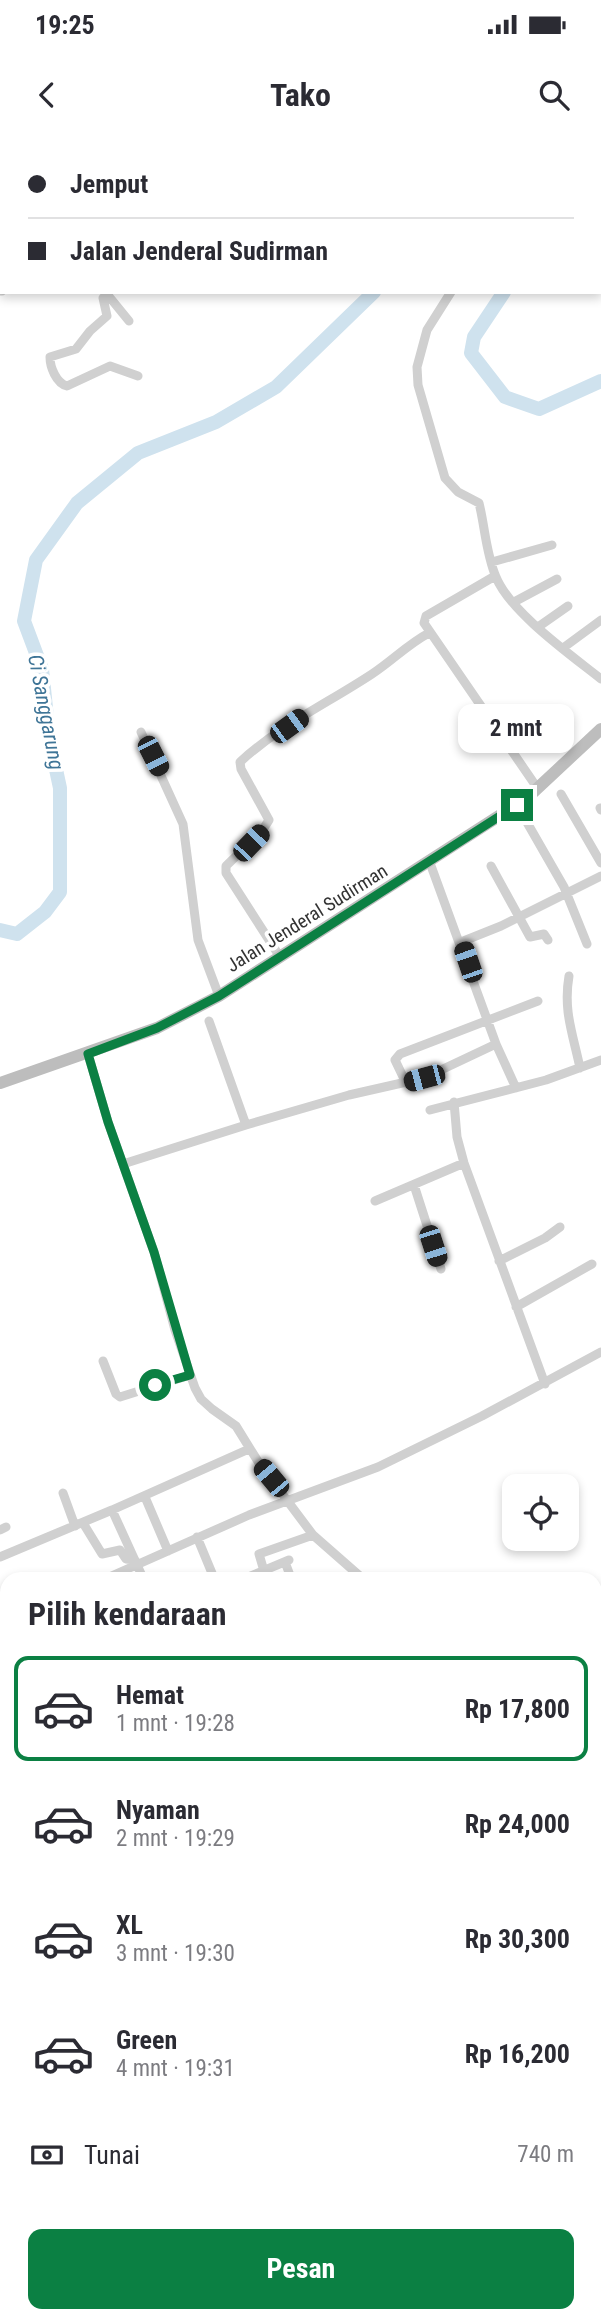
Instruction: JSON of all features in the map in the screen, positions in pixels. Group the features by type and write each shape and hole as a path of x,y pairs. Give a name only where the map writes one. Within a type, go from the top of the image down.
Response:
{"main road":[{"name":"Jalan Jenderal Sudirman","path":"0,1083 157,1028 219,996 517,805 538,789 601,729"}],"street":[{"path":"107,294 103,298 107,316 86,335 76,349 50,356 52,370 61,384 67,386 110,366 138,376"},
{"path":"109,294 129,321"},
{"path":"449,294 427,330 417,368 418,385 445,478 458,492 480,503 495,576 514,602 538,627 601,679"},
{"path":"492,562 552,545"},
{"path":"495,576 426,616 424,622 538,789"},
{"path":"514,602 557,579"},
{"path":"538,627 568,606"},
{"path":"563,648 601,620"},
{"path":"280,957 226,873 226,866 262,831 269,820 241,769 240,762 306,713 373,674 412,642 429,633"},
{"path":"141,732 183,824 198,940 219,996"},
{"path":"561,794 601,863"},
{"path":"517,805 566,894 587,944"},
{"path":"430,863 488,1022"},
{"path":"430,863 496,1044 516,1088"},
{"path":"491,866 530,937 544,934 548,940"},
{"path":"461,942 518,918 601,876"},
{"path":"569,976 565,999 566,1014 580,1068"},
{"path":"406,1083 396,1060 400,1054 538,1001"},
{"path":"209,1021 246,1125"},
{"path":"122,1164 349,1095 424,1078 496,1044"},
{"path":"88,1054 122,1164 154,1252 190,1375 201,1399 231,1420 249,1450 313,1535 355,1572"},
{"path":"430,1110 516,1088 601,1060"},
{"path":"454,1102 457,1137 464,1163 545,1384"},
{"path":"374,1201 464,1163"},
{"path":"414,1185 441,1269"},
{"path":"499,1261 545,1238 560,1227"},
{"path":"516,1307 592,1264"},
{"path":"118,1572 286,1500 378,1467 545,1384 601,1352"},
{"path":"103,1361 116,1394 120,1397 190,1375"},
{"path":"0,1557 145,1497 249,1450"},
{"path":"64,1493 79,1525 102,1554 120,1550 126,1559 136,1562"},
{"path":"145,1497 168,1551"},
{"path":"112,1510 140,1572"},
{"path":"290,1572 287,1561 264,1571 259,1554 313,1535"},
{"path":"197,1538 211,1572"}],"waterway":[{"name":"Ci Sanggarung","path":"0,930 17,934 45,912 60,892 60,788 49,737 42,669 24,621 36,560 77,503 138,453 216,422 276,387 372,294"},
{"name":"Ci Sanggarung","path":"503,294 474,337 471,353 505,397 539,409 601,381"}],"route":[{"path":"155,1385 190,1375 154,1252 108,1122 88,1054 157,1028 219,996 517,805"}]}
